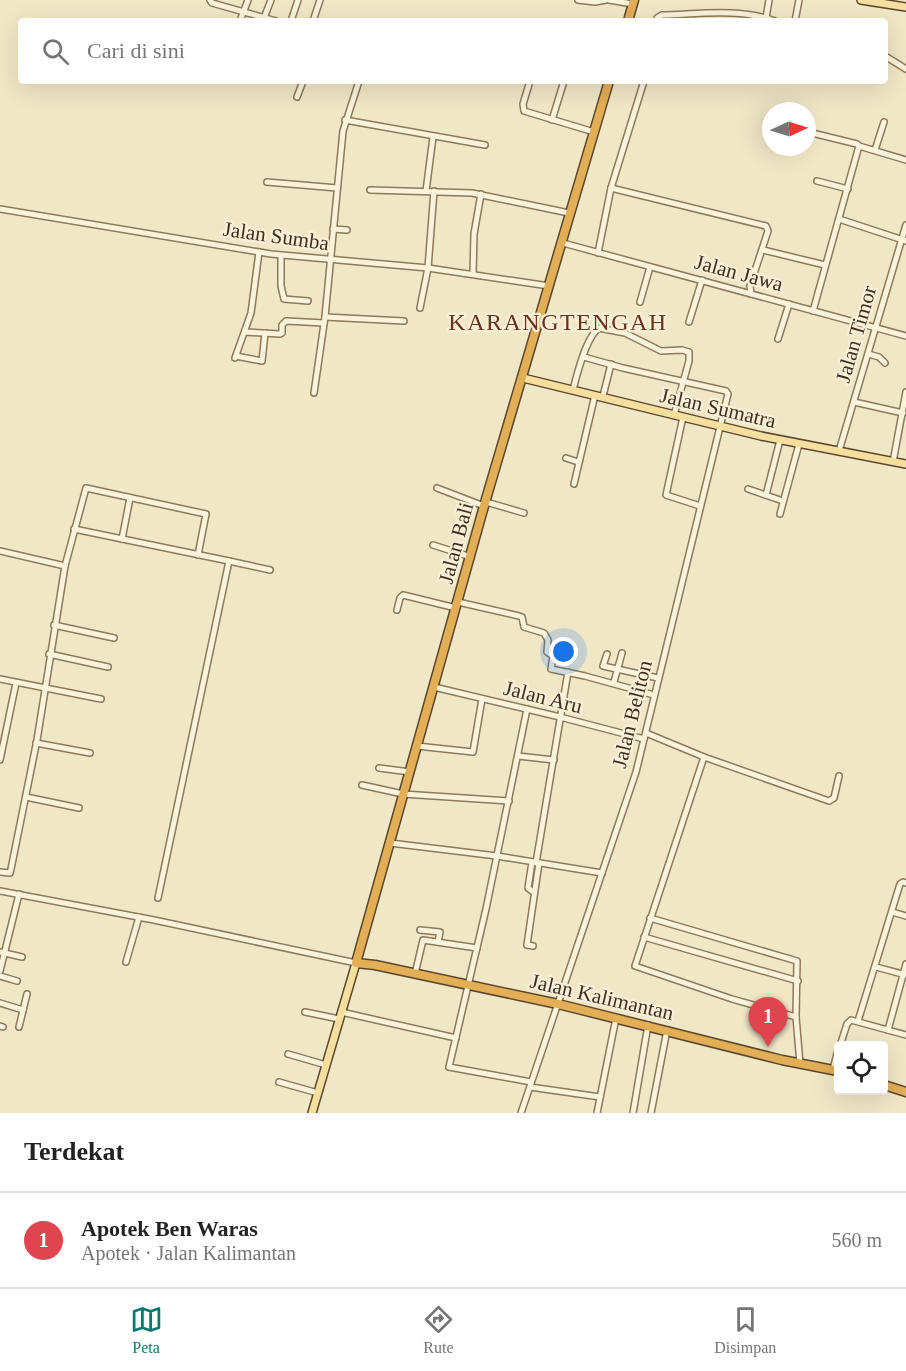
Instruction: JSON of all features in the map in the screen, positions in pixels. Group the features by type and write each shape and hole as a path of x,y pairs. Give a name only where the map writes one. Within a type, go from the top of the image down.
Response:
{"highway":[{"path":"629,18 634,2"},
{"name":"Jalan Bali","path":"356,963 485,504 608,84"},
{"name":"Jalan Kalimantan","path":"356,963 558,1004 800,1064 834,1070"},
{"path":"888,1086 906,1092"}],"main road":[{"path":"861,0 903,4"},
{"name":"Jalan Sumatra","path":"523,378 761,436 906,464"},
{"name":"Jalan Bali","path":"312,1113 356,963"}],"street":[{"path":"210,0 212,3 264,18 271,0"},
{"path":"241,18 248,0"},
{"path":"292,18 298,0"},
{"path":"314,18 320,0"},
{"path":"578,0 634,2"},
{"path":"767,16 769,0"},
{"path":"796,18 799,0"},
{"path":"657,18 662,15 710,13 770,18"},
{"path":"888,58 906,69"},
{"path":"297,97 302,84"},
{"path":"314,393 325,320 345,120 358,84"},
{"path":"529,84 523,104 524,111 594,132"},
{"path":"552,120 563,84"},
{"path":"598,253 611,188 643,84"},
{"path":"345,120 485,145"},
{"path":"875,150 884,122"},
{"path":"816,134 906,160"},
{"path":"426,191 433,137"},
{"path":"813,311 860,146"},
{"path":"817,181 848,189"},
{"path":"267,182 337,188"},
{"path":"611,188 766,226 768,231 750,286 751,294"},
{"path":"370,190 481,194 569,213"},
{"path":"420,308 429,260 434,191"},
{"path":"473,274 474,234 481,194"},
{"name":"Jalan Sumba","path":"0,209 281,256 550,281"},
{"path":"839,219 904,241"},
{"name":"Jalan Timor","path":"839,451 904,241 906,225"},
{"path":"333,229 347,230"},
{"name":"Jalan Jawa","path":"563,243 906,336"},
{"path":"763,250 825,265"},
{"path":"259,252 251,313 235,357 262,361 265,333"},
{"path":"281,256 281,286 284,299 308,301"},
{"path":"640,303 650,267"},
{"path":"689,322 702,280"},
{"path":"778,339 789,304"},
{"path":"245,332 282,333 282,325 286,321 404,321"},
{"path":"573,390 584,357 597,329 625,333 661,351 689,352 684,381 674,415"},
{"path":"868,354 879,357 885,363"},
{"path":"584,357 684,381"},
{"path":"603,396 611,364"},
{"name":"Jalan Beliton","path":"521,1113 636,772 728,392 684,381"},
{"path":"894,462 906,392"},
{"path":"574,484 595,395"},
{"path":"854,402 904,411"},
{"path":"683,417 666,495 700,506"},
{"path":"766,495 780,440"},
{"path":"897,440 906,441"},
{"path":"780,514 799,444"},
{"path":"566,459 578,462"},
{"path":"0,872 10,873 36,743 65,566 86,488 206,514 198,555"},
{"path":"437,488 485,504 524,513"},
{"path":"748,489 783,501"},
{"path":"122,539 130,498"},
{"path":"74,529 270,570"},
{"path":"433,545 471,557"},
{"path":"0,551 65,566"},
{"path":"158,898 229,561"},
{"path":"397,610 403,595 522,617 524,627 544,633 546,636 547,650 553,656 551,669 654,695"},
{"path":"54,624 114,638"},
{"path":"614,682 622,653"},
{"path":"50,654 108,667"},
{"path":"602,674 607,654"},
{"path":"603,666 658,678"},
{"path":"533,946 527,945 536,863 568,672"},
{"path":"0,679 101,699"},
{"path":"0,760 16,682"},
{"name":"Jalan Aru","path":"434,687 645,736 829,801 834,798 839,776"},
{"path":"417,746 473,752 482,699"},
{"path":"526,710 509,801 449,1067 600,1097"},
{"path":"36,743 90,753"},
{"path":"518,756 554,760"},
{"path":"704,757 634,964 636,967 721,995 796,1017"},
{"path":"380,768 410,772"},
{"path":"362,785 376,791 509,801"},
{"path":"26,797 79,808"},
{"path":"390,843 497,856 602,873"},
{"path":"532,891 528,888 536,863"},
{"path":"858,1021 900,884 906,883"},
{"path":"0,891 139,917 356,963"},
{"path":"0,971 2,952 19,894"},
{"path":"892,912 906,916"},
{"path":"126,962 139,917"},
{"path":"650,918 795,959 798,964 796,1017 800,1064"},
{"path":"420,930 440,932 438,942"},
{"path":"644,937 798,981"},
{"path":"415,974 423,940 477,948"},
{"path":"2,952 22,957"},
{"path":"888,1030 906,964"},
{"path":"876,967 904,974"},
{"path":"0,976 17,981"},
{"path":"19,1027 27,994"},
{"path":"0,1003 23,1010"},
{"path":"305,1012 340,1015 456,1038"},
{"path":"597,1113 616,1018"},
{"path":"842,1041 849,1021 858,1021 906,1035"},
{"path":"633,1113 648,1025"},
{"path":"651,1113 667,1030"},
{"path":"288,1054 326,1065"},
{"path":"279,1082 318,1093"}],"place":[{"name":"Apotek Ben Waras","path":"768,1047"}],"district":[{"name":"KARANGTENGAH","path":"558,322"}]}
